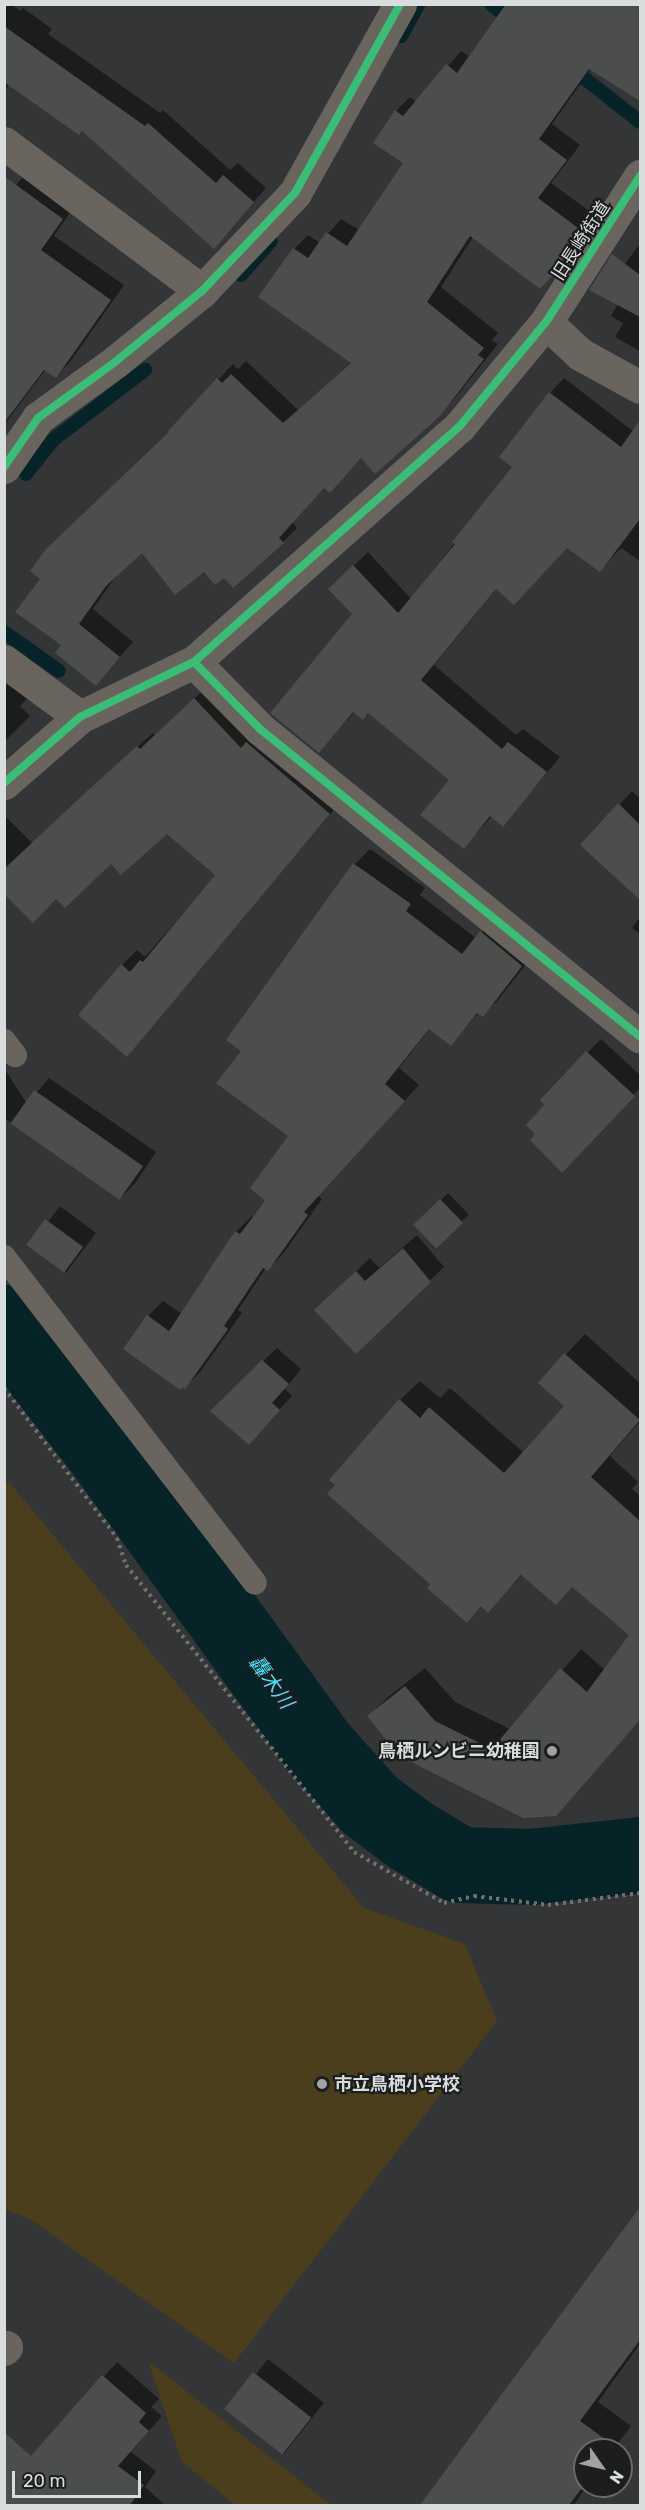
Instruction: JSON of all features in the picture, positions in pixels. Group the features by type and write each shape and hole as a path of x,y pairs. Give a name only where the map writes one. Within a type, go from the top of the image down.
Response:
{"street":[{"path":"4,467 38,418 115,362 202,291 294,193 400,4"},
{"path":"4,143 202,291"},
{"name":"旧長崎街道","path":"4,783 80,717 194,662 459,427 546,322 640,176"},
{"path":"546,322 580,354 640,387"},
{"path":"4,661 80,717"},
{"path":"194,662 260,729 640,1038"}],"lane":[{"path":"4,1257 255,1583"}],"path":[{"path":"4,1388 117,1538 126,1565 354,1852 444,1903 474,1896 548,1905 640,1893"}],"shaded area":[{"path":"9,1482 364,1908 465,1944 497,2021 234,2363 30,2219 5,2209 4,1489"},
{"path":"148,2361 331,2505 235,2505 182,2462"}],"building":[{"path":"506,4 640,4 640,101 589,69 539,139 567,160 538,198 582,231 556,272 540,289 470,236 427,302 484,348 478,355 484,359 440,416 375,474 361,458 330,493 324,488 279,538 284,543 233,588 224,578 215,585 204,572 175,595 142,553 106,586 79,624 120,657 96,686 55,653 61,645 15,612 40,579 30,571 46,549 169,432 217,378 222,383 231,374 283,423 351,363 258,297 293,248 308,258 326,232 347,246 403,163 373,143 395,110 403,116 446,64 457,73"},
{"path":"4,26 145,126 148,123 216,183 223,175 254,202 214,249 82,131 79,135 4,82"},
{"path":"4,176 63,219 41,250 111,300 56,378 44,370 4,423"},
{"path":"612,254 640,275 640,317 589,290"},
{"path":"549,392 621,447 640,420 640,519 600,572 567,548 514,605 496,589 421,680 502,749 508,742 547,772 503,827 490,816 464,849 420,815 449,780 368,713 363,720 353,712 319,753 270,713 352,614 328,589 353,565 398,613 455,544 452,542 512,467 499,457"},
{"path":"194,698 241,748 246,742 330,814 127,1057 78,1015 121,964 130,972 140,960 143,962 215,875 167,834 121,875 111,864 65,908 56,899 33,923 4,894 4,869 137,746 140,749"},
{"path":"618,803 640,825 640,900 580,845"},
{"path":"353,863 411,904 406,911 462,954 480,931 522,966 483,1017 477,1013 451,1046 429,1029 385,1084 405,1101 304,1212 308,1215 268,1271 263,1268 224,1326 228,1329 185,1389 183,1387 180,1390 123,1349 147,1315 169,1331 235,1231 240,1234 265,1201 250,1188 288,1136 216,1083 241,1051 226,1040"},
{"path":"586,1051 635,1096 562,1173 530,1140 535,1134 526,1125 544,1105 540,1100"},
{"path":"34,1090 143,1166 119,1200 10,1124"},
{"path":"440,1199 463,1223 436,1248 413,1225"},
{"path":"45,1219 83,1247 64,1273 26,1245"},
{"path":"403,1248 431,1282 356,1354 314,1310 356,1271 365,1281"},
{"path":"564,1353 640,1420 591,1477 640,1521 640,1720 556,1816 523,1818 399,1756 367,1716 405,1686 435,1721 492,1749 560,1668 587,1692 629,1635 572,1587 556,1605 521,1575 488,1613 481,1606 467,1623 427,1588 430,1584 327,1494 335,1485 329,1480 399,1399 420,1418 429,1407 504,1473 564,1406 538,1383"},
{"path":"262,1360 289,1384 272,1403 280,1410 249,1445 210,1411"},
{"path":"640,2207 640,2340 580,2421 603,2438 573,2438 574,2498 569,2505 420,2505"},
{"path":"253,2372 311,2418 282,2455 224,2409"},
{"path":"102,2375 146,2413 139,2422 149,2431 118,2466 144,2485 130,2505 4,2505 4,2432 31,2456"}],"waterway":[{"path":"401,36 419,4"},
{"path":"491,4 514,23"},
{"path":"569,66 640,122"},
{"path":"241,275 271,241"},
{"path":"26,474 53,440 145,370"},
{"path":"4,632 59,671"},
{"name":"轟木川","path":"4,1323 104,1452 318,1747 371,1806 410,1835 460,1865 531,1867 640,1855"}],"cycle path":[{"path":"4,467 38,418 115,362 202,291 295,193 400,4"},
{"path":"4,783 80,717 194,662 459,427 546,322 640,176"},
{"path":"194,662 260,729 640,1037"}],"place":[{"name":"鳥栖ルンビニ幼稚園","path":"552,1751"},
{"name":"市立鳥栖小学校","path":"322,2084"}]}
